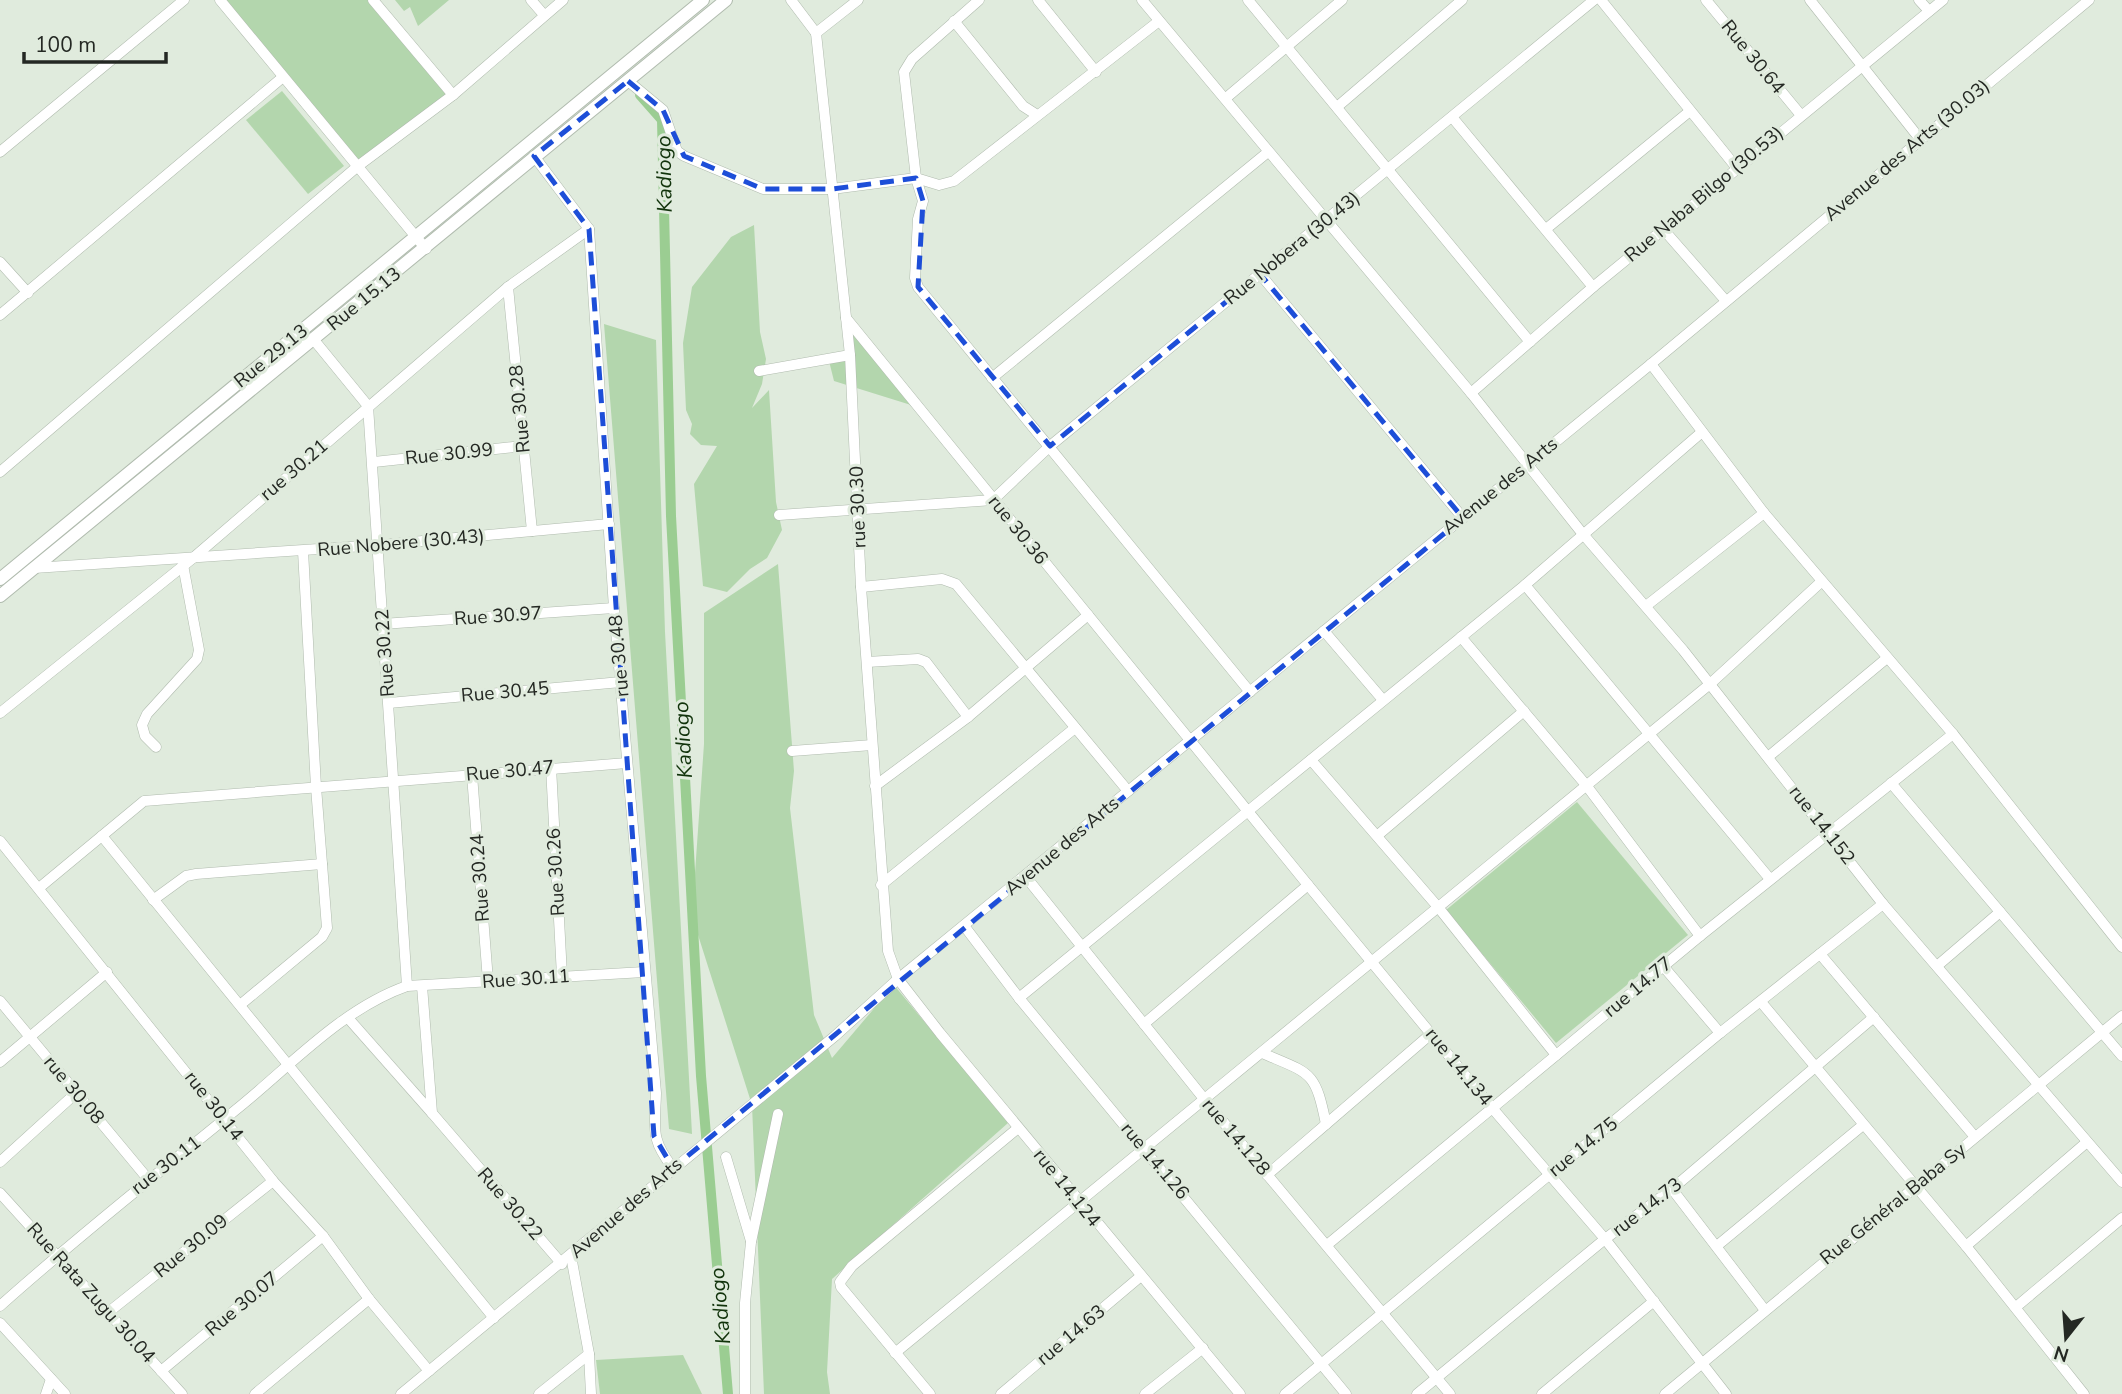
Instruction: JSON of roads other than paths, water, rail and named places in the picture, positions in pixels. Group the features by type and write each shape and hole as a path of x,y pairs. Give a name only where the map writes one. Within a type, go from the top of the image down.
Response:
{"main road":[{"name":"Rue 29.13","path":"2,587 703,0"},
{"name":"Rue 15.13","path":"2,587 33,568 726,0"}],"street":[{"path":"0,152 184,0"},
{"path":"220,0 426,248"},
{"path":"373,0 453,95"},
{"path":"531,0 544,15"},
{"path":"0,472 358,166 453,95 562,0"},
{"path":"791,0 816,33 858,0"},
{"path":"979,0 912,59 904,72 916,178 923,201 918,219 915,278 918,287 1250,692"},
{"path":"1038,0 1096,72"},
{"name":"rue 14.152","path":"1142,0 1471,393 1582,534 1710,684 1883,904 2122,1182"},
{"path":"1248,0 1530,342"},
{"path":"1226,98 1342,0"},
{"path":"1337,107 1462,0"},
{"name":"Rue Nobera (30.43)","path":"993,500 1050,446 1390,170 1594,0"},
{"path":"1601,0 1736,167"},
{"name":"Rue 30.64","path":"1706,0 1800,114"},
{"path":"1810,0 1920,138"},
{"path":"1919,0 1928,11"},
{"name":"Rue Naba Bilgo (30.53)","path":"1471,393 1736,167 1942,0"},
{"name":"Avenue des Arts (30.03)","path":"1726,301 2089,0"},
{"path":"954,21 1023,106 1037,115"},
{"path":"628,81 663,110 677,151 763,189 832,189 916,178 939,185 954,181 1159,21"},
{"name":"rue 30.30","path":"816,33 850,355 861,587 881,884 888,951 898,979"},
{"path":"0,315 283,77"},
{"path":"1546,229 1690,111"},
{"path":"1452,117 1593,287"},
{"path":"992,378 1268,152"},
{"path":"534,156 589,229"},
{"name":"rue 30.21","path":"0,713 193,558 508,287 589,229"},
{"name":"rue 30.48","path":"589,229 614,608 656,1093 654,1136 661,1153 673,1168"},
{"path":"1663,229 1726,301"},
{"path":"0,262 28,293"},
{"path":"1260,274 1463,518"},
{"name":"Rue 30.28","path":"508,287 532,531"},
{"name":"Avenue des Arts","path":"401,1394 835,1036 898,979 965,927 1726,301"},
{"name":"rue 30.36","path":"846,317 1192,740"},
{"path":"314,340 368,406"},
{"path":"759,370 850,355"},
{"path":"1651,364 1764,513 1953,734 2122,947"},
{"name":"Rue 30.22","path":"368,406 374,462 382,624 407,986"},
{"path":"1019,998 1525,585 1702,432"},
{"name":"Rue 30.99","path":"374,462 523,446"},
{"path":"779,515 993,500"},
{"path":"1646,606 1764,513"},
{"name":"Rue Nobere (30.43)","path":"33,568 303,551 610,524"},
{"path":"240,1005 325,935 327,928 303,551"},
{"path":"156,747 145,736 142,725 147,714 197,659 199,650 183,565"},
{"path":"861,587 942,579 956,584 1128,791"},
{"path":"895,1353 1710,684 1821,582"},
{"path":"1525,585 1647,735 1770,879"},
{"name":"Rue 30.97","path":"382,624 614,608"},
{"path":"875,786 968,717 1088,615"},
{"path":"1324,631 1383,700"},
{"path":"1461,637 1586,785 1700,936"},
{"path":"1768,757 1887,658"},
{"path":"867,662 918,659 926,662 968,717"},
{"name":"Rue 30.45","path":"389,703 621,682"},
{"path":"1378,835 1524,711"},
{"path":"881,884 1075,728"},
{"name":"rue 14.77","path":"1327,1245 1663,966 1953,734"},
{"name":"rue 14.134","path":"1192,740 1493,1109 1605,1239 1726,1394"},
{"path":"792,751 872,745"},
{"path":"1311,760 1438,907 1556,1055"},
{"name":"Rue 30.47","path":"39,888 144,801 627,763"},
{"name":"Rue 30.26","path":"551,767 562,976"},
{"name":"Rue 30.24","path":"472,775 488,981"},
{"path":"1891,783 2122,1056"},
{"path":"102,836 287,1067 494,1318"},
{"name":"rue 30.14","path":"0,841 429,1371"},
{"path":"153,900 186,876 321,863"},
{"name":"rue 14.128","path":"1026,877 1266,1175 1450,1394"},
{"path":"1144,1024 1308,885"},
{"name":"rue 14.75","path":"1285,1394 1720,1033 1883,904"},
{"path":"1937,966 2000,912"},
{"name":"rue 14.126","path":"965,927 1019,998 1238,1259 1346,1394"},
{"path":"1820,954 1975,1137"},
{"path":"1663,966 1720,1033"},
{"path":"0,1062 107,971"},
{"name":"Rue 30.11","path":"407,986 644,972"},
{"name":"rue 14.124","path":"898,979 1078,1202 1240,1394"},
{"name":"rue 30.11","path":"0,1306 148,1179 348,1018 381,997 407,986"},
{"path":"422,986 432,1113"},
{"name":"rue 30.08","path":"0,1001 148,1179"},
{"path":"1761,1002 1966,1246 2084,1394"},
{"name":"Rue Général Baba Sy","path":"1665,1394 1764,1309 2122,1016"},
{"name":"rue 14.73","path":"1418,1394 1605,1239 1672,1189 1874,1017"},
{"name":"Rue 30.22","path":"348,1018 566,1260"},
{"path":"1266,1175 1432,1033"},
{"path":"1262,1053 1311,1076 1320,1094 1326,1124"},
{"path":"0,1162 76,1093"},
{"path":"745,1394 745,1303 751,1242 778,1114"},
{"path":"1718,1245 1863,1125"},
{"path":"930,1394 841,1287 842,1276 1018,1128"},
{"path":"1966,1246 2087,1142"},
{"path":"726,1157 751,1242"},
{"name":"Rue 30.09","path":"110,1311 273,1181"},
{"path":"1672,1189 1718,1245 1764,1309"},
{"name":"Rue Rata Zugu 30.04","path":"0,1193 110,1311 182,1394"},
{"path":"2016,1307 2122,1218"},
{"name":"Rue 30.07","path":"161,1371 323,1237"},
{"path":"566,1260 589,1354 591,1394"},
{"name":"rue 14.63","path":"1001,1394 1140,1276"},
{"path":"255,1394 369,1299"},
{"path":"1542,1394 1654,1301"},
{"path":"0,1323 65,1394"},
{"path":"1145,1394 1203,1348"},
{"path":"540,1394 589,1354"},
{"path":"46,1394 51,1379"}],"waterway":[{"name":"Kadiogo","path":"640,95 662,120 671,516 701,1076 728,1394"}]}
